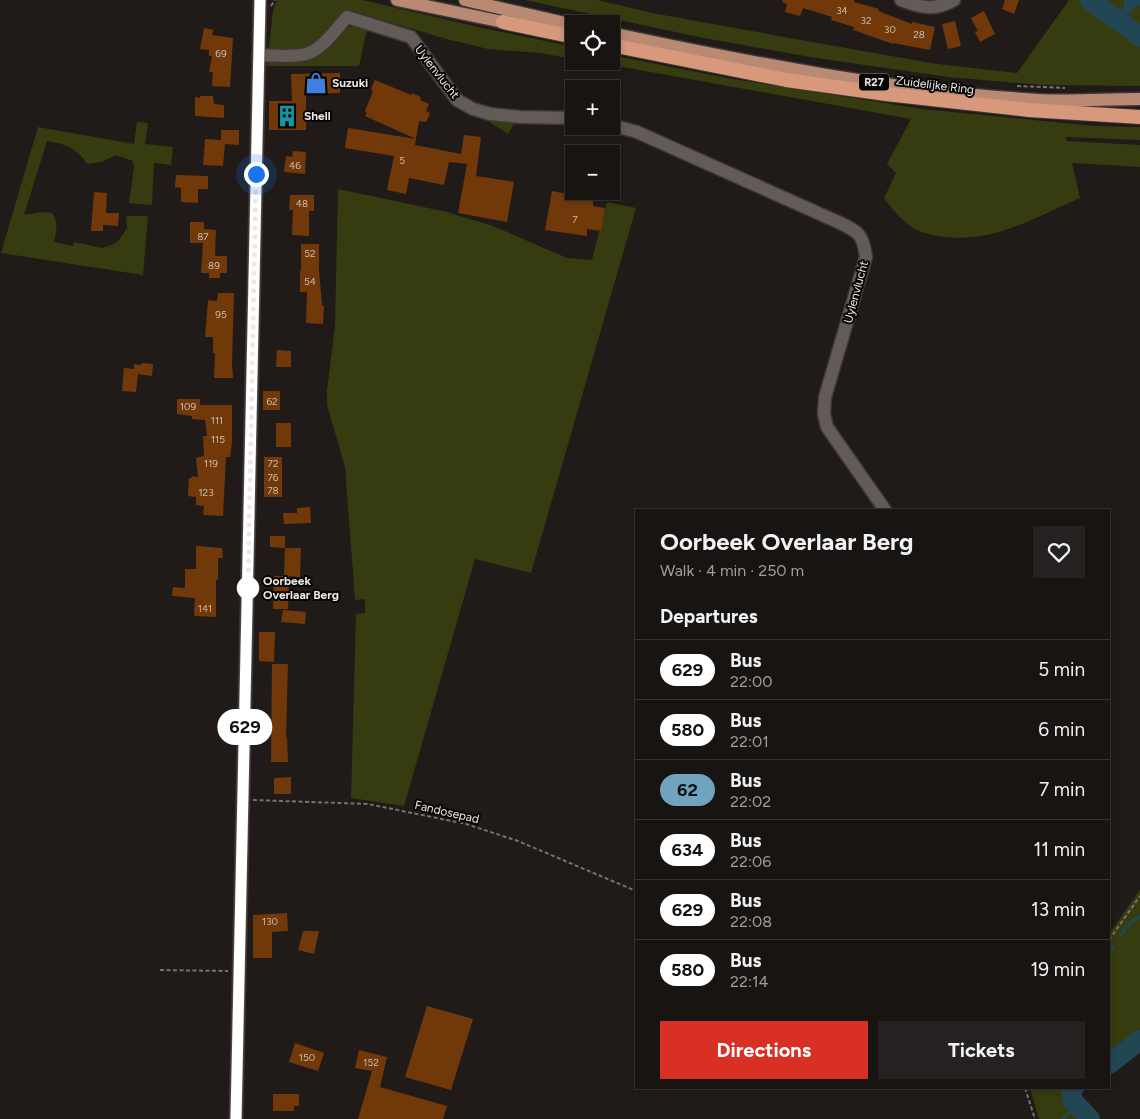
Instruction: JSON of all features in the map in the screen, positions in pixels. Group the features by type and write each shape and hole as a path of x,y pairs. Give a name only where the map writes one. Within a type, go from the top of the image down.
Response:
{"highway":[{"path":"503,22 565,35"},
{"name":"Zuidelijke Ring","path":"620,47 786,80 868,92 953,103 1140,117"}],"main road":[{"path":"236,1119 260,0"},
{"path":"398,0 503,22"},
{"path":"465,0 565,17"},
{"path":"901,0 930,8 943,6 954,0"},
{"name":"Uylenvlucht","path":"259,55 305,54 313,52 347,17 411,37 456,100 472,110 520,117 565,118"},
{"name":"Zuidelijke Ring","path":"620,30 784,68 887,84 1038,100 1076,101 1140,98"},
{"name":"Uylenvlucht","path":"620,127 637,132 838,222 856,231 864,241 866,257 863,272 825,397 824,414 827,427 884,509"}],"path":[{"path":"1010,85 1071,88"},
{"name":"Fandosepad","path":"244,800 368,804 466,824 518,841 635,891"},
{"path":"1110,939 1140,896"},
{"path":"160,970 240,972"},
{"path":"1025,1089 1035,1119"}],"green space":[{"path":"277,0 362,0 565,45 565,57 540,53 488,49 450,40 349,10 310,48 300,51 273,50 269,47 273,11"},
{"path":"525,0 597,0 652,13 937,64 1017,73 1069,0 1080,0 1094,13 1140,45 1140,86 1042,85 948,77 810,57 699,37 620,20 620,15 596,15"},
{"path":"1098,0 1123,0 1124,6 1115,12"},
{"path":"1140,6 1140,29 1126,18 1134,8"},
{"path":"357,25 367,29 359,66 266,66 269,58 308,58 343,29"},
{"path":"620,57 727,78 922,109 1095,126 1140,127 1140,140 1065,137 1067,141 1140,145 1140,167 1072,163 1080,198 1012,228 994,233 958,238 933,235 911,227 884,198 896,173 887,164 911,119 620,66"},
{"path":"482,117 514,124 508,134"},
{"path":"137,122 148,123 145,144 173,147 171,165 154,163 152,205 129,203 134,167 133,161 116,155 101,162 87,164 75,150 47,141 24,215 42,212 52,213 56,223 54,242 73,246 74,242 102,248 112,245 119,240 127,228 126,216 148,216 143,275 1,253 38,127 134,144"},
{"path":"338,189 447,212 493,226 567,258 592,260 607,202 636,208 531,573 475,559 404,806 351,798 356,614 365,613 365,599 355,600 345,467 327,405 335,326"},
{"path":"1140,890 1140,1032 1110,1055 1110,933"},
{"path":"1030,1089 1062,1089 1062,1096 1082,1119 1039,1119"}],"water":[{"path":"1123,0 1140,0 1140,6 1134,8 1126,18 1115,12 1124,6"}],"building":[{"path":"783,0 854,0 854,2 879,9 878,11 912,24 912,22 935,27 930,50 893,44 853,30 854,27 831,20 832,17 803,8 800,16 785,12 787,4 782,2"},
{"path":"1005,0 1019,0 1014,14 1002,9"},
{"path":"984,11 995,34 980,42 975,32 978,31 971,18"},
{"path":"955,21 961,46 948,49 942,24"},
{"path":"204,28 213,30 212,35 233,38 230,87 212,86 213,72 209,72 212,56 209,56 209,50 200,49"},
{"path":"340,73 340,93 306,94 306,130 269,130 269,101 292,101 291,74"},
{"path":"375,80 411,95 412,93 421,97 420,100 429,104 426,111 430,113 426,122 419,121 416,139 365,116"},
{"path":"200,96 213,96 214,104 224,105 224,118 195,116 195,97 200,98"},
{"path":"348,128 416,139 415,145 461,154 464,135 481,137 476,176 514,182 507,222 458,213 467,164 449,162 444,185 409,178 406,194 387,190 394,156 345,148"},
{"path":"221,130 239,130 239,145 225,144 223,166 203,165 205,139 221,140"},
{"path":"293,151 306,152 305,174 284,172 286,156 292,157"},
{"path":"176,175 208,176 208,189 198,189 198,203 181,202 181,188 175,187"},
{"path":"552,191 565,194 565,200 593,200 593,206 605,208 601,231 587,229 587,236 545,230"},
{"path":"94,192 107,193 106,213 119,213 118,226 103,225 103,231 91,231"},
{"path":"290,195 314,195 314,211 309,211 309,236 292,235 293,210 289,210"},
{"path":"190,222 204,222 204,229 216,230 215,256 227,256 227,273 220,273 220,278 209,278 209,273 201,273 203,243 190,243"},
{"path":"301,244 319,244 319,270 322,305 324,306 323,324 306,323 307,292 300,292"},
{"path":"218,293 234,293 233,378 214,378 215,353 213,353 213,337 205,337 208,300 217,301"},
{"path":"277,350 291,351 291,367 276,367"},
{"path":"142,363 153,364 152,376 138,374 136,392 122,391 124,368 134,369 134,364 141,365"},
{"path":"263,391 280,391 280,410 263,410"},
{"path":"177,399 200,399 200,405 232,405 232,442 230,457 226,457 223,516 203,515 204,506 196,505 196,497 188,496 189,478 192,478 191,476 198,477 196,458 204,456 203,436 207,436 205,420 192,419 192,416 177,414"},
{"path":"276,423 291,423 291,447 276,447"},
{"path":"264,457 282,457 282,497 264,497"},
{"path":"310,507 311,523 284,524 283,513 297,513 297,508"},
{"path":"270,536 285,536 285,548 270,547"},
{"path":"196,546 222,548 223,558 218,558 218,580 216,580 216,617 195,616 195,598 172,596 173,587 185,588 185,569 196,569"},
{"path":"285,548 301,548 300,577 284,576"},
{"path":"274,576 289,576 288,609 273,609"},
{"path":"283,610 306,612 305,624 281,622"},
{"path":"259,632 275,632 274,662 259,661"},
{"path":"272,664 288,664 286,737 288,762 271,762"},
{"path":"291,777 291,794 274,794 274,778"},
{"path":"287,913 288,931 272,932 272,958 253,958 253,915"},
{"path":"303,931 319,931 314,954 298,950"},
{"path":"427,1006 473,1019 451,1090 405,1077"},
{"path":"295,1043 324,1053 318,1071 289,1062"},
{"path":"359,1050 387,1057 380,1087 447,1106 443,1119 358,1119 372,1071 355,1068"},
{"path":"273,1094 299,1094 299,1106 294,1106 294,1111 273,1111"}],"waterway":[{"path":"1090,0 1140,37"},
{"path":"1120,936 1130,923 1140,916"},
{"path":"1110,952 1113,947"},
{"path":"1110,1063 1140,1040"},
{"path":"1073,1089 1071,1091 1073,1101 1090,1119"},
{"path":"1063,1119 1077,1106"}],"bus line":[{"name":"629","path":"236,1119 260,0"}],"place":[{"name":"Suzuki","path":"316,83"},
{"name":"Shell","path":"287,116"},
{"name":"Oorbeek Overlaar Berg","path":"248,588"}],"route":[{"path":"248,588 256,174"}]}
